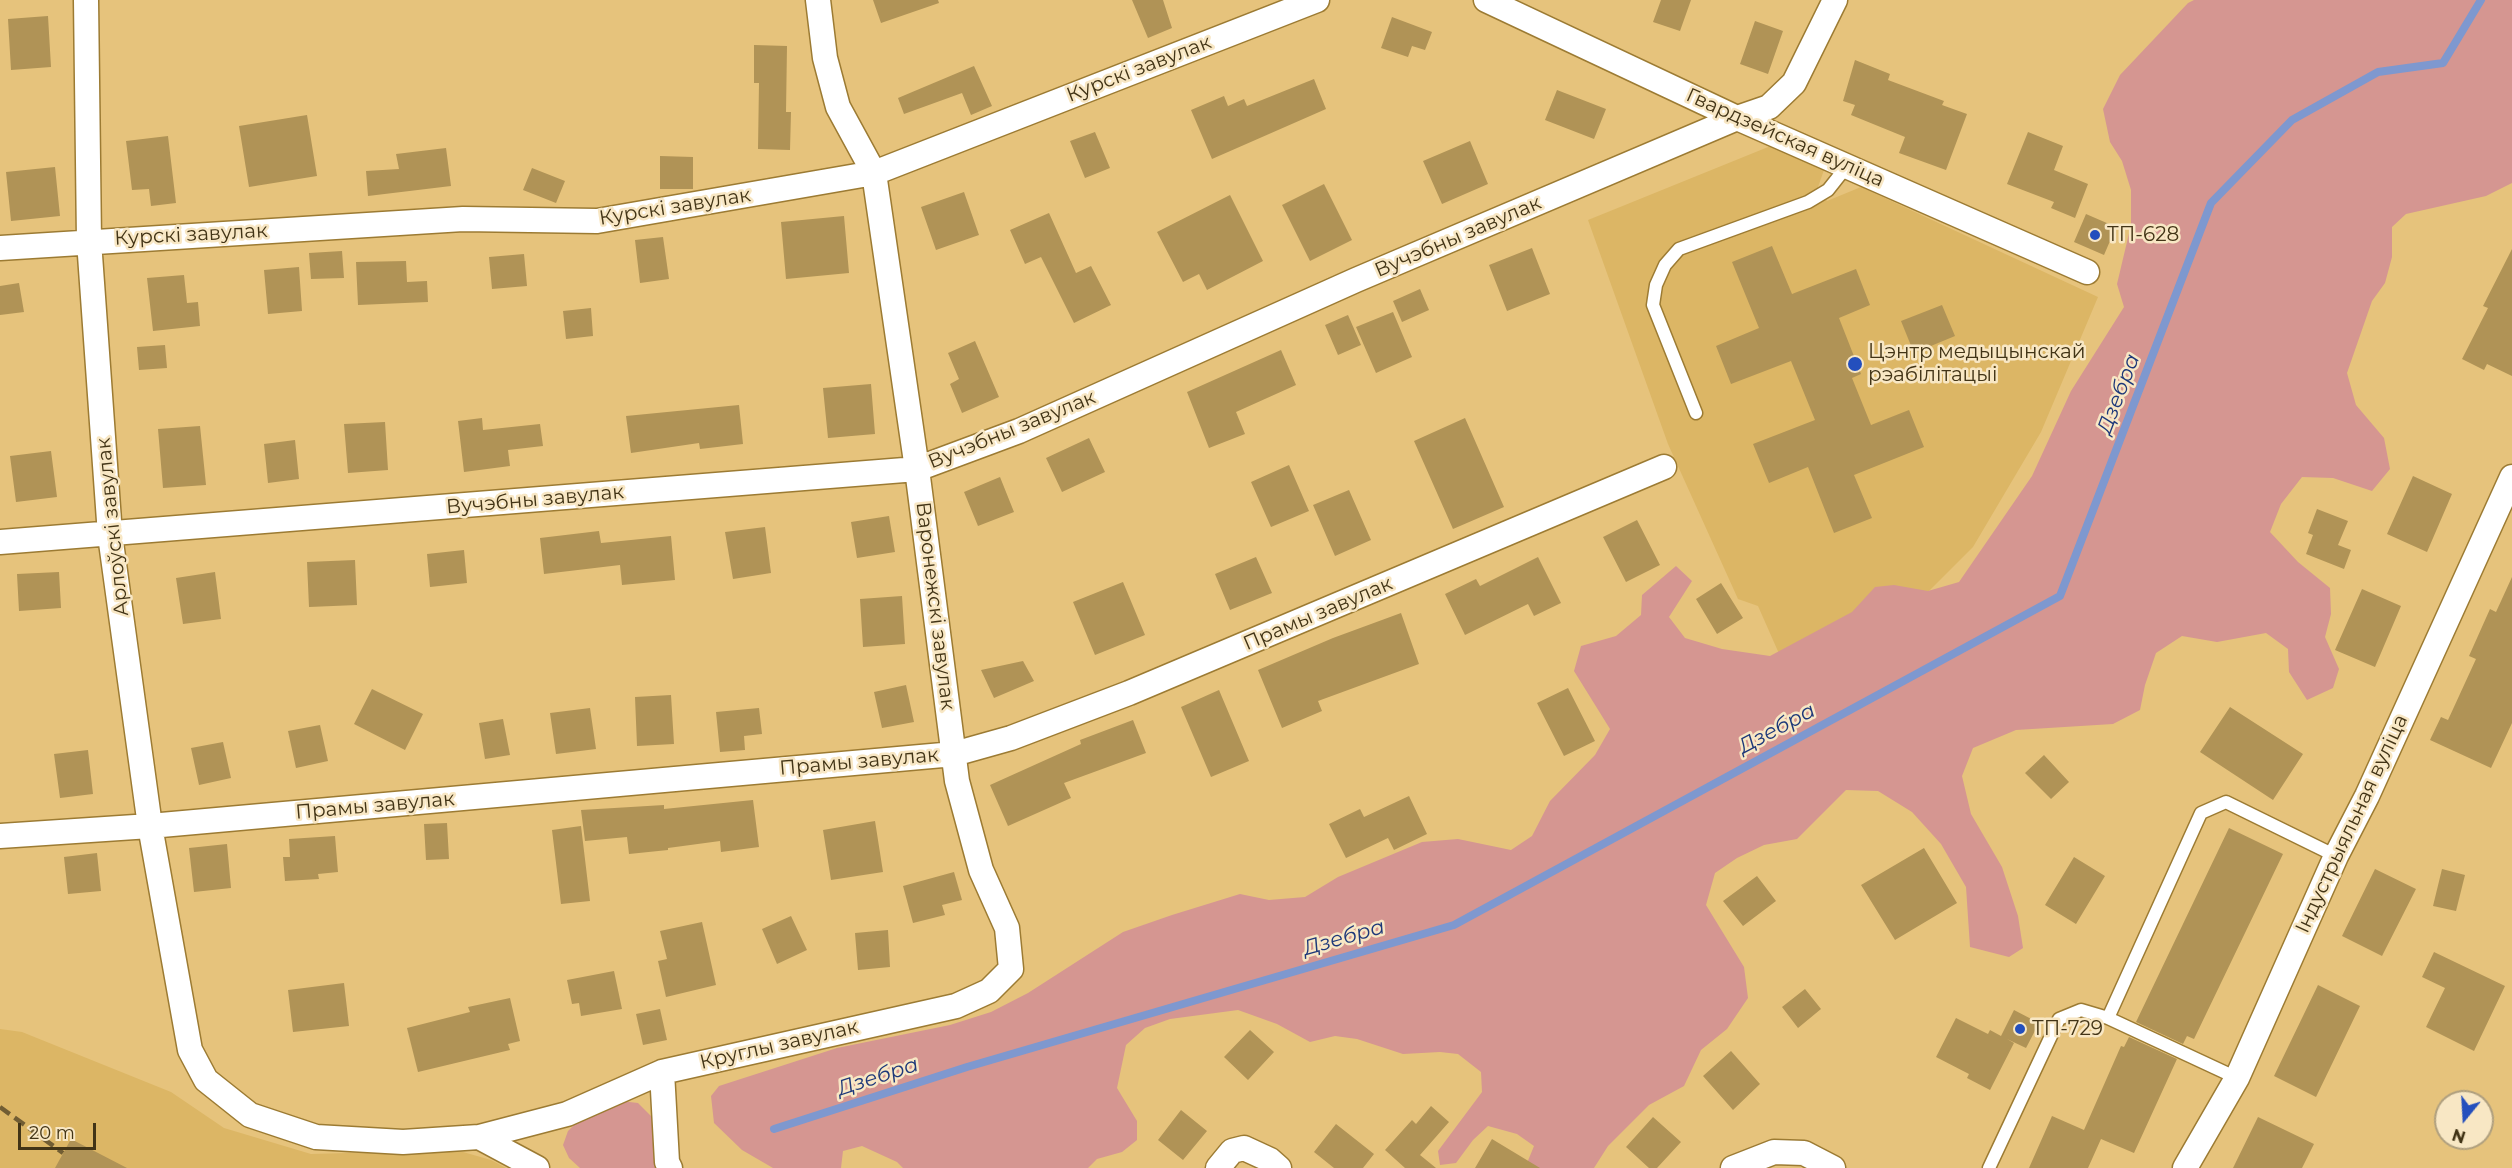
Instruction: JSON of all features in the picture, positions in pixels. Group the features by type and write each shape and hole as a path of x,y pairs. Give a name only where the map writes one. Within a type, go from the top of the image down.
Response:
{"street":[{"name":"Арлоўскі завулак","path":"87,0 89,241 110,535 150,826 190,1050 206,1080 250,1114 316,1137 403,1142 479,1137"},
{"name":"Варонежскі завулак","path":"818,0 825,58 838,107 874,173 917,468 957,781 981,870 1007,928 1011,969 989,991"},
{"name":"Курскі завулак","path":"0,248 463,219 597,221 874,173 1317,0"},
{"name":"Гвардзейская вуліца","path":"1486,0 1737,118 2086,272"},
{"name":"Вучэбны завулак","path":"0,542 110,535 917,468 1019,431 1356,280 1737,118 1769,107 1794,83 1835,0"},
{"name":"Прамы завулак","path":"0,836 150,826 954,754 1011,738 1129,693 1664,467"},
{"name":"Індустрыяльная вуліца","path":"2185,1168 2237,1078 2336,856 2367,796 2512,477"},
{"name":"Круглы завулак","path":"479,1137 567,1114 662,1072 956,1006 989,991"},
{"path":"662,1072 667,1162 670,1168"},
{"path":"479,1137 537,1168"},
{"path":"1218,1168 1232,1151 1245,1148 1270,1160 1279,1168"},
{"path":"1733,1168 1774,1152 1804,1153 1833,1168"}],"lane":[{"path":"1696,413 1653,305 1656,285 1665,265 1679,249 1808,202 1828,190 1847,166"},
{"path":"2108,1018 2201,813 2226,802 2336,856"},
{"path":"1989,1168 2060,1019 2081,1010 2108,1018 2237,1078"}],"shaded area":[{"path":"2194,0 2512,0 2512,183 2486,196 2406,214 2392,227 2392,257 2385,283 2372,301 2347,373 2356,405 2384,438 2390,469 2372,491 2333,478 2302,477 2281,504 2270,532 2298,562 2330,588 2331,614 2325,637 2339,669 2333,688 2307,700 2289,672 2288,649 2266,633 2217,642 2182,636 2156,653 2145,685 2140,710 2113,724 2016,730 1973,748 1962,776 1971,814 2002,867 2018,916 2023,948 2009,957 1970,947 1966,887 1941,844 1912,812 1878,791 1846,790 1797,839 1764,845 1737,858 1715,873 1706,905 1744,967 1748,998 1727,1029 1701,1050 1684,1086 1649,1105 1608,1146 1594,1168 1525,1168 1534,1146 1517,1134 1488,1126 1473,1140 1456,1163 1440,1165 1438,1151 1482,1092 1481,1072 1458,1054 1440,1052 1403,1054 1357,1039 1335,1036 1310,1042 1277,1024 1238,1010 1170,1019 1145,1028 1126,1045 1117,1088 1137,1121 1137,1140 1122,1152 1097,1159 1088,1168 903,1168 897,1162 862,1146 843,1151 841,1168 773,1168 742,1150 714,1123 711,1096 719,1086 837,1048 950,1025 991,1012 1028,993 1123,932 1172,915 1240,894 1269,900 1305,897 1338,877 1422,842 1458,839 1511,850 1532,836 1550,801 1595,755 1610,729 1574,671 1581,646 1616,636 1641,615 1642,595 1676,566 1692,581 1669,617 1685,638 1722,649 1770,656 1852,612 1875,587 1894,585 1928,591 1959,582 2032,476 2071,391 2124,307 2117,284 2131,225 2131,190 2122,161 2110,142 2103,109 2120,75 2188,3"},
{"name":"Цэнтр медыцынскай рэабілітацыі","path":"1778,143 1806,155 1824,170 1818,187 1827,201 1861,187 2098,297 2041,432 1973,547 1886,634 1788,674 1758,606 1738,599 1668,444 1588,220"},
{"path":"0,1029 22,1032 171,1092 224,1128 311,1154 456,1150 491,1160 506,1168 0,1168"},
{"path":"621,1101 638,1103 653,1118 657,1141 654,1164 656,1168 580,1168 569,1158 563,1145 568,1131 578,1121"}],"building":[{"path":"873,0 938,0 939,3 881,23"},
{"path":"1132,0 1163,0 1172,28 1148,38"},
{"path":"1661,0 1691,0 1680,31 1653,22"},
{"path":"48,16 51,67 11,70 8,19"},
{"path":"1392,17 1432,32 1425,50 1412,46 1408,57 1381,48"},
{"path":"1755,21 1783,31 1768,74 1740,64"},
{"path":"754,45 787,46 786,112 791,112 790,150 758,149 759,83 754,83"},
{"path":"1855,60 1890,74 1888,80 1944,101 1942,105 1967,114 1946,170 1899,153 1905,137 1851,115 1855,105 1843,101"},
{"path":"974,66 992,106 971,115 962,93 904,114 898,98"},
{"path":"1314,79 1326,109 1212,159 1191,110 1224,96 1228,106 1244,99 1247,106"},
{"path":"1557,90 1606,109 1594,139 1545,120"},
{"path":"307,115 317,176 249,187 239,126"},
{"path":"1095,132 1110,168 1085,178 1070,141"},
{"path":"2028,132 2063,146 2054,170 2088,184 2075,218 2051,208 2054,202 2007,184"},
{"path":"168,136 176,203 151,206 149,189 132,190 126,141"},
{"path":"1470,141 1488,184 1442,204 1423,161"},
{"path":"446,148 451,186 368,196 366,171 399,169 396,154"},
{"path":"660,156 693,157 693,189 660,189"},
{"path":"55,167 60,216 11,221 6,172"},
{"path":"532,168 565,181 556,203 523,190"},
{"path":"1324,184 1352,240 1310,261 1282,205"},
{"path":"964,192 979,235 936,250 921,207"},
{"path":"1230,195 1263,261 1207,290 1199,274 1183,282 1157,232"},
{"path":"1049,213 1076,273 1091,266 1111,305 1074,323 1041,257 1025,264 1010,230"},
{"name":"ТП-628","path":"2086,214 2116,227 2104,255 2074,242"},
{"path":"844,216 849,273 786,279 781,222"},
{"path":"663,237 669,279 640,283 635,240"},
{"path":"1772,246 1792,294 1856,269 1870,305 1839,318 1861,374 1852,378 1871,425 1909,410 1924,447 1854,475 1872,518 1834,533 1808,467 1769,483 1753,444 1815,420 1791,361 1731,384 1716,346 1759,328 1732,262"},
{"path":"1532,248 1550,294 1507,311 1489,265"},
{"path":"2512,249 2512,376 2487,364 2484,370 2462,359 2488,308 2483,306"},
{"path":"342,251 344,278 311,279 309,253"},
{"path":"524,254 527,286 492,289 489,257"},
{"path":"406,261 407,282 427,281 428,302 358,305 356,262"},
{"path":"299,267 302,311 268,314 264,270"},
{"path":"184,275 187,303 198,302 200,326 153,331 147,278"},
{"path":"19,283 24,312 0,315 0,286"},
{"path":"1420,289 1429,310 1402,322 1393,301"},
{"path":"1942,305 1955,336 1914,353 1901,321"},
{"path":"591,308 593,336 566,339 563,311"},
{"path":"1393,312 1412,357 1376,373 1356,327"},
{"path":"1348,315 1361,345 1338,355 1325,325"},
{"path":"975,341 999,397 962,413 950,384 959,379 948,353"},
{"path":"165,345 167,368 139,370 137,347"},
{"path":"1281,350 1296,385 1236,412 1245,434 1209,448 1187,392"},
{"path":"871,384 875,434 828,438 823,388"},
{"path":"739,405 743,444 700,449 699,443 631,453 626,416"},
{"path":"482,418 483,430 540,424 543,446 508,450 510,466 464,472 458,421"},
{"path":"1465,418 1504,507 1453,529 1414,441"},
{"path":"385,422 388,470 348,473 344,424"},
{"path":"200,426 206,485 163,488 158,429"},
{"path":"1089,438 1105,472 1062,492 1046,458"},
{"path":"295,440 299,479 268,483 264,444"},
{"path":"51,451 57,497 16,502 10,456"},
{"path":"1289,465 1309,511 1271,527 1251,482"},
{"path":"2413,476 2452,494 2427,552 2387,534"},
{"path":"1000,477 1014,512 978,526 964,492"},
{"path":"1349,490 1371,540 1335,556 1313,505"},
{"path":"2317,509 2348,521 2338,545 2351,550 2344,569 2306,554 2313,535 2308,533"},
{"path":"889,516 895,552 857,558 851,522"},
{"path":"1637,520 1660,565 1626,582 1603,537"},
{"path":"765,527 771,573 733,579 725,532"},
{"path":"599,531 601,543 671,536 675,580 622,585 620,565 544,574 540,538"},
{"path":"464,550 467,583 430,587 427,554"},
{"path":"1256,557 1272,593 1230,610 1215,574"},
{"path":"1538,557 1561,603 1534,616 1528,604 1465,635 1445,594 1476,579 1480,586"},
{"path":"355,560 357,605 309,607 307,562"},
{"path":"59,572 61,608 19,611 17,574"},
{"path":"215,572 221,619 183,624 176,578"},
{"path":"2512,577 2512,723 2491,768 2430,740 2441,717 2448,720 2476,659 2469,656 2490,609 2496,612"},
{"path":"1123,582 1145,635 1095,655 1073,602"},
{"path":"1721,583 1743,618 1717,634 1696,599"},
{"path":"2362,589 2401,606 2375,667 2335,650"},
{"path":"902,596 905,644 863,647 860,599"},
{"path":"1401,613 1419,664 1318,701 1322,711 1282,728 1258,670 1333,638"},
{"path":"1023,661 1034,681 994,698 981,670"},
{"path":"906,685 914,722 882,728 874,692"},
{"path":"1568,688 1595,741 1564,756 1537,703"},
{"path":"372,689 423,714 405,750 354,724"},
{"path":"1219,690 1249,761 1211,777 1181,707"},
{"path":"671,695 674,744 637,746 635,697"},
{"path":"2230,707 2303,754 2273,800 2200,752"},
{"path":"590,708 596,749 556,754 550,713"},
{"path":"759,708 762,734 744,736 745,750 720,752 716,712"},
{"path":"503,719 510,755 485,759 479,723"},
{"path":"1133,720 1146,753 1064,783 1071,798 1008,826 990,785 1081,744 1080,740"},
{"path":"320,725 328,761 296,768 288,731"},
{"path":"223,742 231,778 199,785 191,748"},
{"path":"88,750 93,794 60,798 54,754"},
{"path":"2044,755 2069,782 2051,799 2025,773"},
{"path":"1409,796 1427,834 1394,850 1388,838 1346,858 1329,824 1360,809 1364,817"},
{"path":"753,800 759,847 721,852 720,841 629,854 627,837 585,841 581,810 664,805 664,809"},
{"path":"875,821 883,872 831,880 823,830"},
{"path":"447,823 449,859 426,860 424,824"},
{"path":"581,826 590,901 561,904 552,830"},
{"path":"2229,828 2283,854 2194,1039 2187,1036 2183,1044 2136,1022"},
{"path":"335,836 338,872 318,874 319,879 285,881 283,857 290,857 289,839"},
{"path":"227,844 231,888 194,892 189,848"},
{"path":"1924,848 1957,903 1895,940 1861,885"},
{"path":"97,853 101,891 68,894 64,857"},
{"path":"2074,857 2105,876 2076,924 2045,905"},
{"path":"2375,869 2416,889 2382,956 2342,936"},
{"path":"2442,869 2465,875 2456,911 2433,906"},
{"path":"954,872 962,900 942,905 945,915 913,923 903,886"},
{"path":"1757,876 1776,901 1743,926 1723,901"},
{"path":"791,916 807,950 777,964 762,929"},
{"path":"702,922 716,985 666,997 658,961 667,959 660,931"},
{"path":"888,930 890,967 858,970 855,933"},
{"path":"2434,952 2505,986 2474,1051 2426,1027 2445,988 2422,977"},
{"path":"614,971 622,1009 581,1016 579,1003 572,1004 567,980"},
{"path":"344,983 349,1026 293,1032 288,990"},
{"path":"2318,985 2360,1006 2316,1097 2274,1076"},
{"path":"1805,989 1821,1009 1798,1028 1782,1007"},
{"path":"510,998 520,1041 508,1044 510,1050 418,1072 407,1028 470,1012 468,1007"},
{"path":"660,1009 667,1040 643,1045 636,1014"},
{"path":"2014,1010 2039,1023 2026,1048 2007,1039 2014,1043 1990,1090 1967,1078 1969,1074 1936,1057 1956,1018 1988,1034 1990,1030 2001,1036"},
{"path":"1250,1030 1274,1052 1248,1080 1224,1057"},
{"path":"2129,1037 2177,1059 2134,1153 2101,1139 2088,1168 2029,1168 2052,1116 2084,1130 2121,1046 2124,1047"},
{"path":"1731,1051 1760,1084 1733,1110 1703,1076"},
{"path":"1431,1106 1449,1122 1420,1155 1436,1168 1405,1168 1385,1150 1412,1120 1416,1124"},
{"path":"1181,1110 1207,1131 1183,1160 1158,1140"},
{"path":"1653,1117 1681,1142 1657,1168 1649,1168 1626,1147"},
{"path":"2258,1117 2314,1144 2302,1168 2233,1168"},
{"path":"1336,1124 1374,1154 1363,1168 1334,1168 1314,1152"},
{"path":"71,1139 127,1168 55,1168"},
{"path":"1492,1139 1540,1168 1475,1168"}],"waterway":[{"name":"Дзебра","path":"774,1129 967,1067 1454,925 2060,596 2211,203 2292,120 2378,72 2443,63 2481,0"}],"railway":[{"path":"0,1107 63,1153"}],"place":[{"name":"ТП-628","path":"2095,235"},
{"name":"Цэнтр медыцынскай рэабілітацыі","path":"1855,364"},
{"name":"ТП-729","path":"2020,1029"}]}
